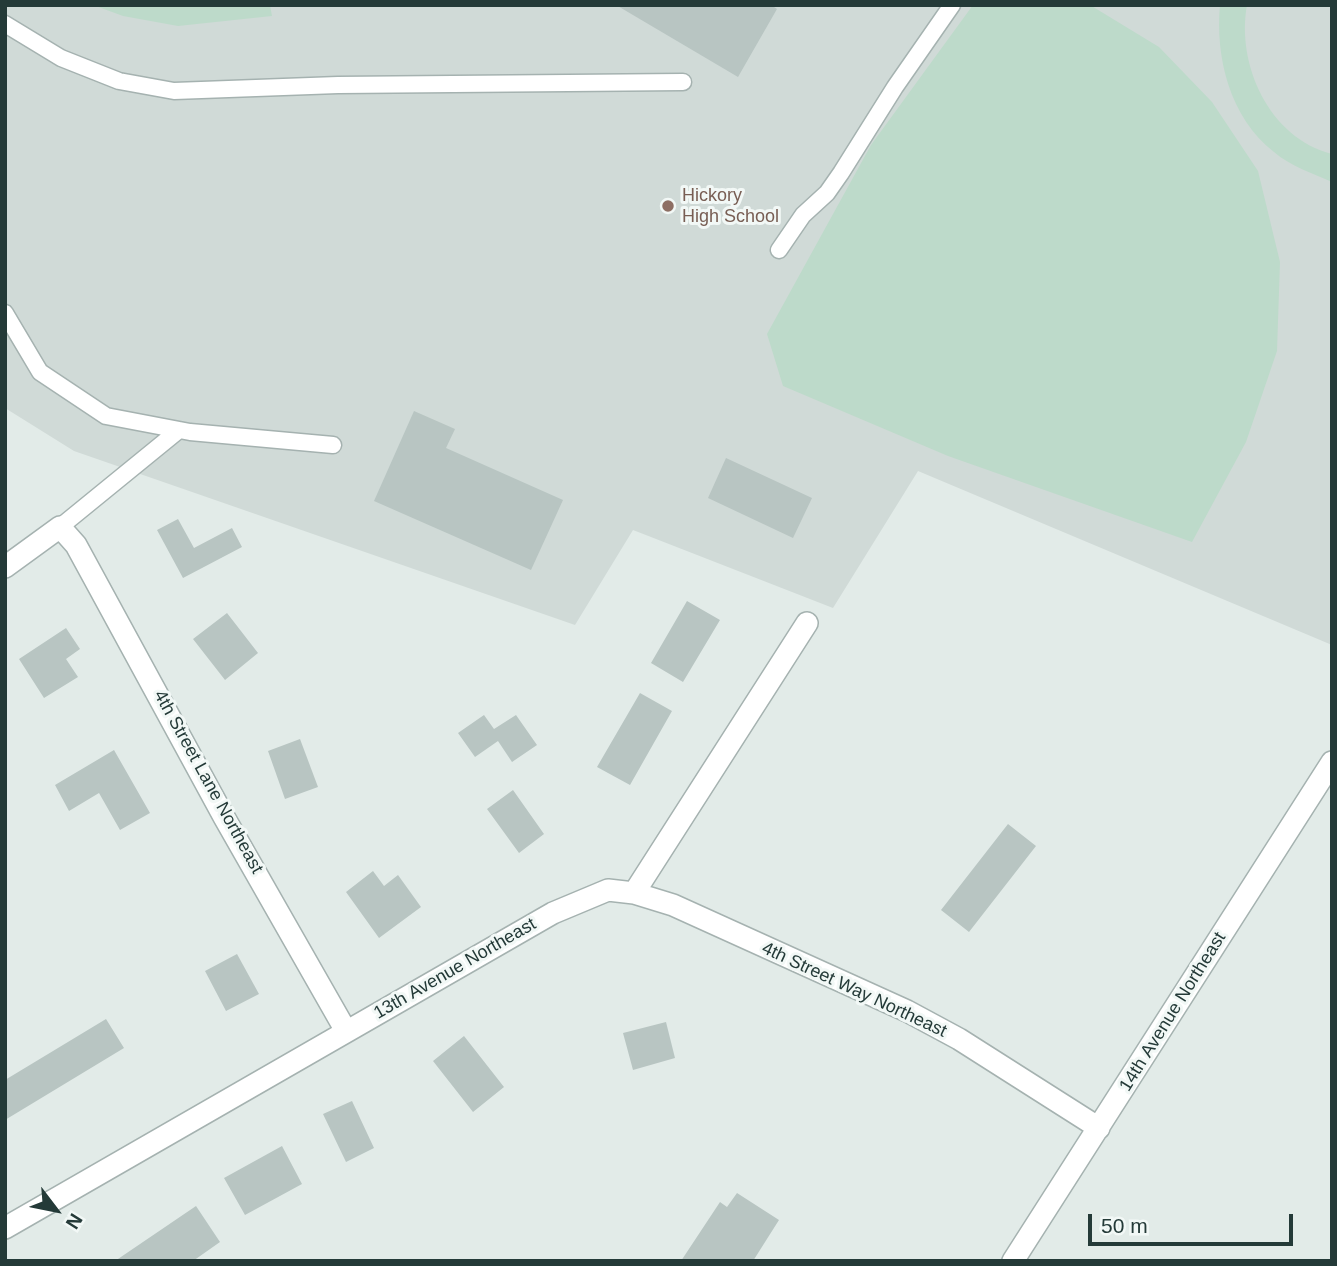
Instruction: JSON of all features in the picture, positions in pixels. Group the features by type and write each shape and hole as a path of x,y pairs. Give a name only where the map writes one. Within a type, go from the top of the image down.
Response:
{"street":[{"path":"5,567 64,531"},
{"name":"4th Street Lane Northeast","path":"64,531 76,545 224,817 346,1031"},
{"path":"634,893 807,623"},
{"name":"14th Avenue Northeast","path":"1013,1261 1332,761"},
{"name":"13th Avenue Northeast","path":"5,1227 553,913 608,890 634,893"},
{"name":"4th Street Way Northeast","path":"634,893 673,905 907,1011 959,1039 1099,1128"}],"lane":[{"path":"779,250 803,215 841,173 895,87 952,5"},
{"path":"5,24 61,58 119,81 174,92 338,85 683,82"},
{"path":"5,313 40,372 106,416 179,430 333,445"},
{"path":"64,531 179,430"}],"shaded area":[{"name":"Hickory High School","path":"5,5 1332,5 1332,645 918,471 833,608 633,530 575,625 74,451 5,408"}],"green space":[{"path":"93,5 270,5 272,16 178,26 123,16"},
{"path":"973,5 1090,5 1159,47 1212,102 1258,171 1280,262 1277,351 1246,442 1192,542 948,456 783,386 767,334 871,145"},
{"path":"1220,5 1247,5 1247,51 1252,74 1262,96 1291,132 1310,145 1332,154 1332,182 1280,157 1246,122 1236,104 1223,65"}],"building":[{"path":"616,5 771,5 777,9 738,77"},
{"path":"414,411 455,429 446,448 563,500 531,570 374,501"},
{"path":"726,458 812,498 793,538 708,498"},
{"path":"178,519 194,548 232,528 242,547 183,578 157,530"},
{"path":"687,601 720,620 683,682 651,663"},
{"path":"227,613 258,653 225,680 193,639"},
{"path":"66,628 80,649 66,659 78,677 44,698 19,659"},
{"path":"640,693 672,711 630,785 597,767"},
{"path":"484,715 494,729 516,715 537,745 512,762 498,741 475,757 458,733"},
{"path":"300,739 318,787 285,799 268,751"},
{"path":"114,750 150,813 120,830 99,793 69,811 55,785"},
{"path":"513,790 544,834 519,853 487,809"},
{"path":"1008,824 1036,846 969,932 941,910"},
{"path":"373,871 384,886 398,875 421,907 379,938 346,892"},
{"path":"237,954 259,994 226,1011 205,971"},
{"path":"106,1019 124,1048 5,1120 5,1080"},
{"path":"666,1022 675,1058 633,1070 623,1033"},
{"path":"464,1036 504,1087 473,1112 433,1061"},
{"path":"352,1101 374,1148 346,1162 323,1114"},
{"path":"282,1146 302,1184 245,1215 224,1178"},
{"path":"737,1193 779,1220 753,1261 681,1261 720,1202 727,1207"},
{"path":"196,1206 220,1242 193,1261 115,1261"}],"place":[{"name":"Hickory High School","path":"668,206"}]}
